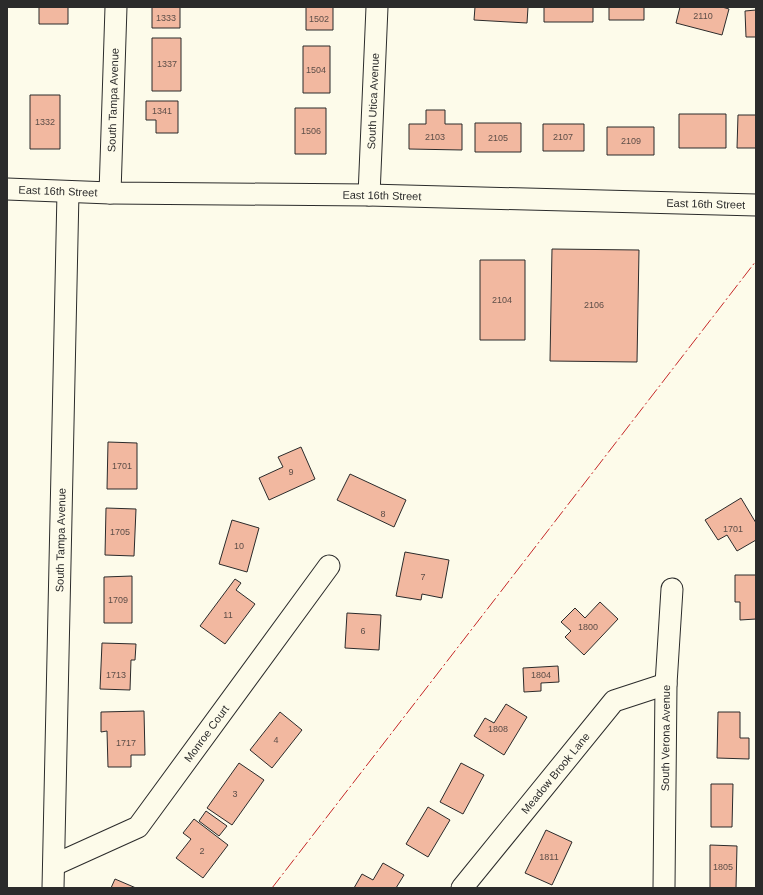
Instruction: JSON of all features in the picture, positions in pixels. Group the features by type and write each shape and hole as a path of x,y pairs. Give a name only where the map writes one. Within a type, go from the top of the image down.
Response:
{"street":[{"name":"South Tampa Avenue","path":"110,193 116,7"},
{"name":"South Utica Avenue","path":"369,195 377,7"},
{"name":"East 16th Street","path":"7,189 110,193 369,195 756,205"},
{"name":"South Tampa Avenue","path":"53,888 68,192"},
{"name":"Monroe Court","path":"54,865 138,828 329,566"},
{"name":"South Verona Avenue","path":"664,888 666,684 672,589"},
{"name":"Meadow Brook Lane","path":"462,888 614,701 666,684"}],"building":[{"path":"39,7 68,7 68,24 39,24"},
{"path":"152,7 180,7 180,28 152,28"},
{"path":"306,7 333,7 333,30 306,30"},
{"path":"475,7 528,7 527,23 474,20"},
{"path":"544,7 593,7 593,22 544,22"},
{"path":"609,7 644,7 644,20 609,20"},
{"path":"680,7 722,7 729,9 722,35 676,23"},
{"path":"756,10 756,37 746,37 745,11"},
{"path":"152,38 181,38 181,91 152,91"},
{"path":"303,46 330,46 330,93 303,93"},
{"path":"30,95 60,95 60,149 30,149"},
{"path":"146,101 178,101 178,133 156,133 156,120 146,120"},
{"path":"295,108 326,108 326,154 295,154"},
{"path":"426,110 445,110 445,124 462,124 462,150 409,149 409,124 426,124"},
{"path":"679,114 726,114 726,148 679,148"},
{"path":"738,115 756,115 756,148 737,148"},
{"path":"475,123 521,123 521,152 475,152"},
{"path":"543,124 584,124 584,151 543,151"},
{"path":"607,127 654,127 654,155 607,155"},
{"path":"552,249 639,250 637,362 550,361"},
{"path":"480,260 525,260 525,340 480,340"},
{"path":"108,442 137,443 137,489 107,489"},
{"path":"301,447 315,479 269,500 259,478 283,467 278,457"},
{"path":"350,474 406,500 394,527 337,500"},
{"path":"741,498 756,523 756,540 737,551 727,535 718,540 705,520"},
{"path":"106,508 136,509 134,556 105,555"},
{"path":"232,520 259,528 247,572 219,564"},
{"path":"405,552 449,560 442,598 422,594 421,600 396,596"},
{"path":"735,575 756,575 756,619 740,620 740,602 735,602"},
{"path":"132,576 132,623 104,623 104,577"},
{"path":"235,579 241,583 236,590 255,604 225,644 200,626"},
{"path":"600,602 618,619 584,655 565,637 571,631 561,622 575,608 585,618"},
{"path":"347,613 381,615 379,650 345,648"},
{"path":"102,643 136,644 135,660 131,660 130,690 100,689"},
{"path":"558,666 559,682 541,683 541,691 524,692 523,668"},
{"path":"506,704 527,717 504,755 474,736 485,718 494,723"},
{"path":"144,711 145,755 131,755 131,767 108,767 107,731 101,732 101,712"},
{"path":"280,712 302,730 272,768 250,750"},
{"path":"718,712 740,712 740,738 749,738 749,759 717,758"},
{"path":"239,763 264,780 232,825 207,808"},
{"path":"461,763 484,775 463,814 440,802"},
{"path":"711,784 733,784 732,827 711,827"},
{"path":"428,807 450,820 428,857 406,844"},
{"path":"206,811 227,826 219,836 199,821"},
{"path":"194,819 228,845 203,878 176,858 191,839 183,833"},
{"path":"546,830 572,842 552,885 525,873"},
{"path":"710,845 737,846 736,888 710,888"},
{"path":"383,863 404,875 396,888 354,888 362,874 373,880"},
{"path":"115,879 136,888 111,888"}],"power":[{"path":"272,888 756,261"}]}
